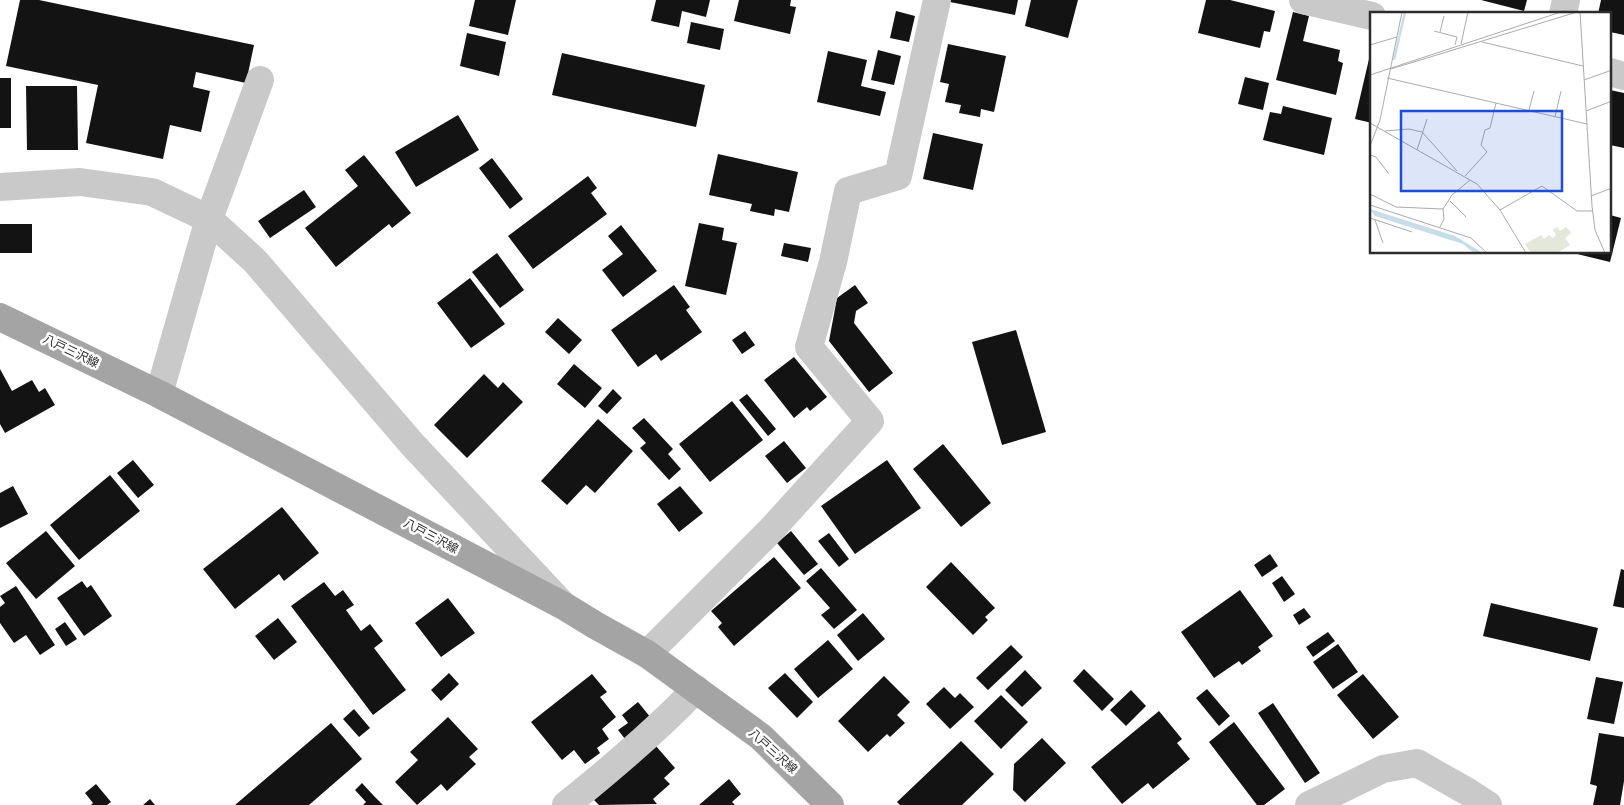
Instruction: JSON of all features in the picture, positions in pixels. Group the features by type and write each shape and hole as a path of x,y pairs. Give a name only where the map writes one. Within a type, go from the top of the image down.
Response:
{"main road":[{"name":"八戸三沢線","path":"0,317 159,394 564,606 647,654 761,737 830,805"}],"street":[{"path":"647,654 770,531 870,421 809,347 833,262 848,191 898,176 937,0"},
{"path":"1303,0 1370,16"},
{"path":"159,394 209,219 260,80"},
{"path":"0,187 80,182 152,192 209,219 255,262 412,444 564,606"},
{"path":"566,805 674,712 696,689"},
{"path":"1309,805 1384,769 1417,763 1488,805"}],"building":[{"path":"20,0 39,0 254,45 246,83 196,72 193,87 210,91 201,132 170,125 163,159 86,143 98,85 6,66"},
{"path":"475,0 516,0 508,35 469,26"},
{"path":"656,0 710,0 706,17 682,11 679,27 651,21"},
{"path":"739,0 791,0 790,6 796,7 790,34 734,21"},
{"path":"950,0 1018,0 1015,15 950,2"},
{"path":"1031,0 1078,0 1068,38 1025,26"},
{"path":"1206,0 1230,0 1275,11 1270,32 1264,31 1260,48 1198,33"},
{"path":"1481,0 1527,0 1524,11"},
{"path":"1601,0 1624,0 1624,35 1612,32 1612,12 1598,12"},
{"path":"896,11 915,16 909,42 890,38"},
{"path":"1293,12 1309,16 1303,41 1340,50 1338,61 1343,63 1336,95 1276,80"},
{"path":"691,22 724,29 720,50 687,43"},
{"path":"467,33 506,42 499,76 460,66"},
{"path":"948,44 1006,56 994,112 981,109 980,117 959,113 961,105 945,102 949,84 940,82"},
{"path":"878,50 901,56 894,85 871,80"},
{"path":"828,51 867,60 861,86 886,92 880,116 817,102"},
{"path":"562,53 705,85 696,127 552,95"},
{"path":"1369,59 1370,59 1370,123 1355,119"},
{"path":"1245,77 1269,83 1263,110 1238,104"},
{"path":"0,78 11,78 11,128 0,128"},
{"path":"26,86 77,86 78,150 27,150"},
{"path":"1612,90 1624,93 1624,148 1612,145"},
{"path":"1283,106 1332,118 1324,155 1263,140 1270,112 1281,114"},
{"path":"458,115 479,150 416,187 395,152"},
{"path":"933,133 983,144 973,190 923,179"},
{"path":"718,154 798,172 789,212 775,209 774,216 750,211 752,204 709,195"},
{"path":"364,155 411,213 392,228 389,224 336,267 305,228 358,186 345,170"},
{"path":"492,158 523,199 510,209 479,168"},
{"path":"588,176 597,188 591,193 607,214 533,269 508,236"},
{"path":"304,190 316,207 270,238 258,221"},
{"path":"1612,216 1621,218 1612,254"},
{"path":"699,223 724,228 722,240 737,243 726,295 685,286"},
{"path":"0,224 32,224 32,253 0,253"},
{"path":"621,225 657,271 623,297 602,270 623,254 608,236"},
{"path":"784,243 811,248 808,262 781,256"},
{"path":"497,253 524,290 500,308 472,272"},
{"path":"1577,254 1612,254 1610,262"},
{"path":"470,278 505,324 471,348 437,303"},
{"path":"674,285 690,307 686,310 702,332 661,361 656,354 638,367 611,330"},
{"path":"855,285 868,303 856,311 854,323 893,373 869,392 829,341 837,298"},
{"path":"558,318 582,340 569,354 545,332"},
{"path":"1016,330 1046,432 1002,445 972,342"},
{"path":"745,331 755,345 742,354 732,340"},
{"path":"794,357 827,397 810,411 807,407 794,418 764,380"},
{"path":"574,364 602,388 585,408 557,384"},
{"path":"0,369 12,391 32,380 39,392 45,388 55,405 5,433 0,424"},
{"path":"484,374 498,388 503,382 523,402 467,458 434,425"},
{"path":"613,389 622,398 607,414 598,406"},
{"path":"747,394 776,429 768,436 739,400"},
{"path":"732,401 763,440 710,482 679,444"},
{"path":"644,418 673,449 668,454 681,469 669,480 640,448 646,443 632,428"},
{"path":"598,419 633,451 595,493 586,485 567,505 541,481"},
{"path":"784,441 806,468 787,483 765,456"},
{"path":"943,444 991,503 961,527 913,469"},
{"path":"133,460 154,485 138,498 117,473"},
{"path":"887,460 921,508 855,554 821,506"},
{"path":"110,475 140,511 79,560 50,525"},
{"path":"13,486 28,514 0,528 0,493"},
{"path":"680,486 703,513 679,532 657,504"},
{"path":"282,507 319,553 284,581 279,574 235,609 203,569"},
{"path":"46,531 75,566 36,599 6,563"},
{"path":"791,531 818,564 804,575 777,543"},
{"path":"829,533 849,559 839,567 818,541"},
{"path":"1270,554 1278,566 1262,577 1254,565"},
{"path":"774,557 801,588 734,646 718,627 722,623 711,611"},
{"path":"951,562 995,608 985,617 988,620 973,635 926,587"},
{"path":"821,568 857,610 834,629 821,615 830,608 806,581"},
{"path":"1621,569 1624,570 1624,608 1613,606"},
{"path":"1282,576 1295,594 1284,602 1272,583"},
{"path":"82,581 87,588 91,585 112,616 84,636 57,598"},
{"path":"324,582 335,596 343,590 354,605 346,610 361,631 370,624 383,641 374,648 406,690 373,715 291,606"},
{"path":"16,586 55,645 40,655 26,635 14,643 0,623 0,607 5,603 0,596"},
{"path":"1240,590 1273,636 1258,647 1261,651 1242,665 1239,661 1214,678 1181,632"},
{"path":"448,598 475,633 441,657 415,623"},
{"path":"1491,603 1598,628 1590,661 1483,636"},
{"path":"1304,608 1311,617 1299,625 1293,615"},
{"path":"863,613 885,639 858,661 837,635"},
{"path":"278,618 297,642 274,660 255,636"},
{"path":"65,622 77,639 66,646 55,629"},
{"path":"1328,632 1335,641 1313,657 1306,647"},
{"path":"828,640 853,669 818,698 794,669"},
{"path":"1338,644 1358,672 1333,689 1313,662"},
{"path":"1011,645 1023,657 988,690 976,678"},
{"path":"1084,669 1114,699 1102,711 1073,681"},
{"path":"1025,670 1042,688 1022,707 1005,690"},
{"path":"449,673 459,684 441,701 431,690"},
{"path":"785,673 813,702 797,718 768,688"},
{"path":"592,674 607,692 600,697 616,717 602,729 609,739 597,748 600,753 585,764 574,750 562,760 531,722"},
{"path":"1363,674 1399,717 1373,739 1337,695"},
{"path":"884,676 910,702 897,715 905,723 890,737 887,734 868,752 838,721"},
{"path":"1596,677 1623,682 1614,724 1587,719"},
{"path":"944,687 955,698 960,693 974,707 950,729 926,704"},
{"path":"1207,689 1230,716 1219,726 1196,698"},
{"path":"1131,690 1146,706 1126,726 1110,710"},
{"path":"1001,695 1028,722 1001,749 974,721"},
{"path":"638,702 651,718 625,739 618,730 628,723 622,715"},
{"path":"1273,703 1320,773 1305,783 1258,713"},
{"path":"354,709 370,728 359,737 343,719"},
{"path":"1159,711 1182,739 1177,743 1190,759 1153,789 1148,783 1122,804 1091,767"},
{"path":"448,717 478,749 469,757 476,764 447,791 441,784 417,805 395,782 418,760 410,752"},
{"path":"1234,722 1285,789 1264,805 1257,805 1209,742"},
{"path":"331,723 362,759 309,805 235,805"},
{"path":"1599,733 1624,737 1624,781 1620,805 1593,805 1597,786 1590,784"},
{"path":"1042,738 1066,763 1025,802 1013,790 1014,764"},
{"path":"961,741 994,774 962,805 900,805 897,802"},
{"path":"656,746 675,768 664,778 670,784 653,799 657,804 599,805 594,800"},
{"path":"729,779 741,794 732,802 735,805 699,805"},
{"path":"362,783 383,805 363,805 366,802 355,790"},
{"path":"96,784 111,802 107,805 91,805 93,803 85,793"},
{"path":"150,799 155,805 143,805"}]}
